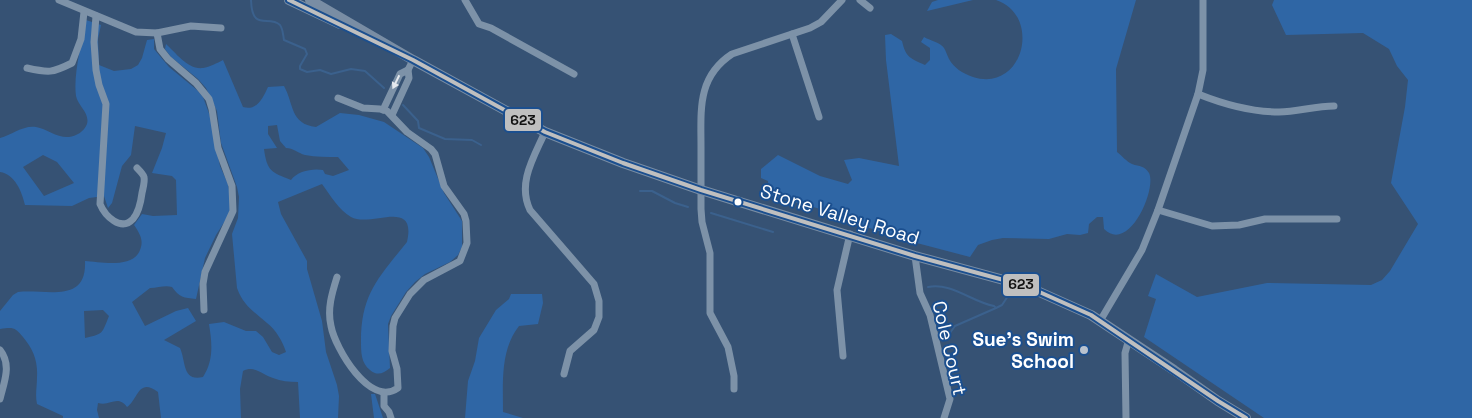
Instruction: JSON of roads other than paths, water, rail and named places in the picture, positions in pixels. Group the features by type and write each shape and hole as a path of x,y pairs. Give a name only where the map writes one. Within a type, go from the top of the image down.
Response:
{"street":[{"path":"59,0 136,32 157,33 191,26 221,28"},
{"name":"Stone Valley Road","path":"289,0 308,2 545,132 623,163 701,190 850,234 916,256 1026,286 1100,321 1246,418"},
{"path":"465,0 479,24 491,28 574,74"},
{"path":"734,389 734,376 728,347 710,313 710,253 702,222 702,96 712,73 732,54 810,28 821,22 842,0"},
{"path":"860,0 870,8"},
{"path":"1100,321 1142,250 1158,210 1198,94 1203,70 1203,0"},
{"path":"27,68 47,73 72,63 81,39 84,12"},
{"path":"96,16 94,42 96,70 106,104 100,204 104,213 111,220 127,224 136,215 145,181 144,175 137,168"},
{"path":"157,33 160,49 168,60 196,83 209,99 218,148 232,186 233,212 205,272 203,284 204,310"},
{"path":"792,34 819,117"},
{"path":"387,112 400,74 408,70 413,60"},
{"path":"1198,94 1223,104 1279,112 1320,106 1334,106"},
{"path":"337,277 330,301 330,325 337,343 352,370 378,391 384,393 394,392 398,388 397,369 392,351 393,326 400,310 410,294 424,280 460,261 467,243 464,214 444,186 435,154 426,144 402,127 387,112 363,108 338,98"},
{"path":"545,132 525,181 524,191 527,204 530,210 594,284 600,300 600,317 594,330 570,351 564,374"},
{"path":"1158,210 1212,226 1239,225 1265,219 1337,219"},
{"path":"843,356 837,290 850,234"},
{"name":"Cole Court","path":"916,256 920,293 930,315 950,399 944,418"},
{"path":"1126,418 1125,353 1129,339"},
{"path":"0,350 6,360 8,369 0,399"},
{"path":"384,393 384,406 391,418"}],"waterway":[{"path":"251,0 254,16 258,20 276,22 281,27 284,40 305,49 307,54 300,69 307,72 320,70 331,74 351,69 365,71 384,88"},
{"path":"403,105 418,121 419,128 445,139 472,140 481,145"},
{"path":"640,191 652,191 675,203 688,207"},
{"path":"711,213 773,232"},
{"path":"928,287 945,287 996,308 1002,305 1008,296"},
{"path":"947,337 955,326 996,308"}],"place":[{"name":"Sue's Swim School","path":"1084,350"}]}
